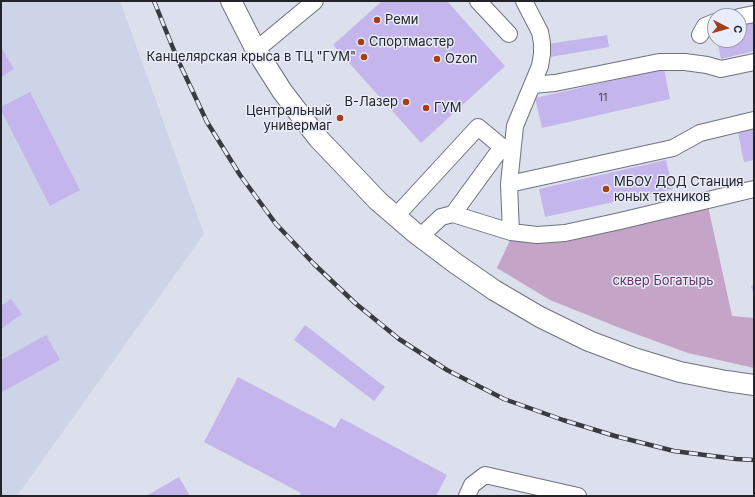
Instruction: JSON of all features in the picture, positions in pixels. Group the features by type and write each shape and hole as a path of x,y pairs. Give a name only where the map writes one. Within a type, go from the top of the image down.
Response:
{"main road":[{"path":"231,1 256,50 282,91 318,138 378,201 420,237 455,263 494,290 540,317 590,341 634,358 680,372 754,385"}],"street":[{"path":"256,50 315,1"},
{"path":"478,1 509,34"},
{"path":"511,232 509,184 515,126 540,66 542,44 540,32 524,1"},
{"path":"700,35 707,25"},
{"path":"532,85 555,83 659,62 685,62 721,68 754,62"},
{"path":"509,184 672,148 700,133 754,120"},
{"path":"396,216 478,127 502,147 453,214"},
{"path":"420,237 441,217 453,214 511,232 537,235 565,233 627,220 754,189"},
{"path":"467,496 472,486 485,475 578,496"}],"shaded area":[{"path":"1,1 120,1 204,234 17,496 1,496"}],"green space":[{"name":"сквер Богатырь","path":"708,206 732,316 754,318 754,368 688,353 625,330 550,300 497,268 512,236 528,241 566,242"}],"building":[{"path":"382,1 447,1 505,66 421,143 333,45"},
{"path":"754,21 754,51 721,59 719,48 747,48 747,22"},
{"path":"607,35 609,47 550,57 548,44"},
{"path":"1,47 14,69 1,77"},
{"path":"664,69 670,99 542,128 535,98"},
{"path":"30,92 80,190 50,206 1,110 1,107"},
{"path":"754,129 754,160 744,162 738,133"},
{"name":"МБОУ ДОД Станция юных техников","path":"666,160 673,189 545,217 539,189"},
{"path":"754,285 754,296 751,286"},
{"path":"11,299 22,314 1,329 1,306"},
{"path":"305,325 385,387 374,401 294,340"},
{"path":"46,335 60,360 2,392 1,360"},
{"path":"238,377 335,428 341,418 447,475 436,496 299,496 301,493 204,442"},
{"path":"179,477 190,496 146,496"}],"railway":[{"path":"154,1 177,58 207,122 240,175 276,224 314,264 355,303 399,339 447,370 504,399 563,420 615,436 674,451 754,460"}],"place":[{"name":"Реми","path":"377,20"},
{"name":"Спортмастер","path":"361,42"},
{"name":"Канцелярская крыса в ТЦ \"ГУМ\"","path":"364,57"},
{"name":"Ozon","path":"437,59"},
{"name":"В-Лазер","path":"406,102"},
{"name":"ГУМ","path":"426,108"},
{"name":"Центральный универмаг","path":"340,118"},
{"name":"МБОУ ДОД Станция юных техников","path":"606,189"}]}
